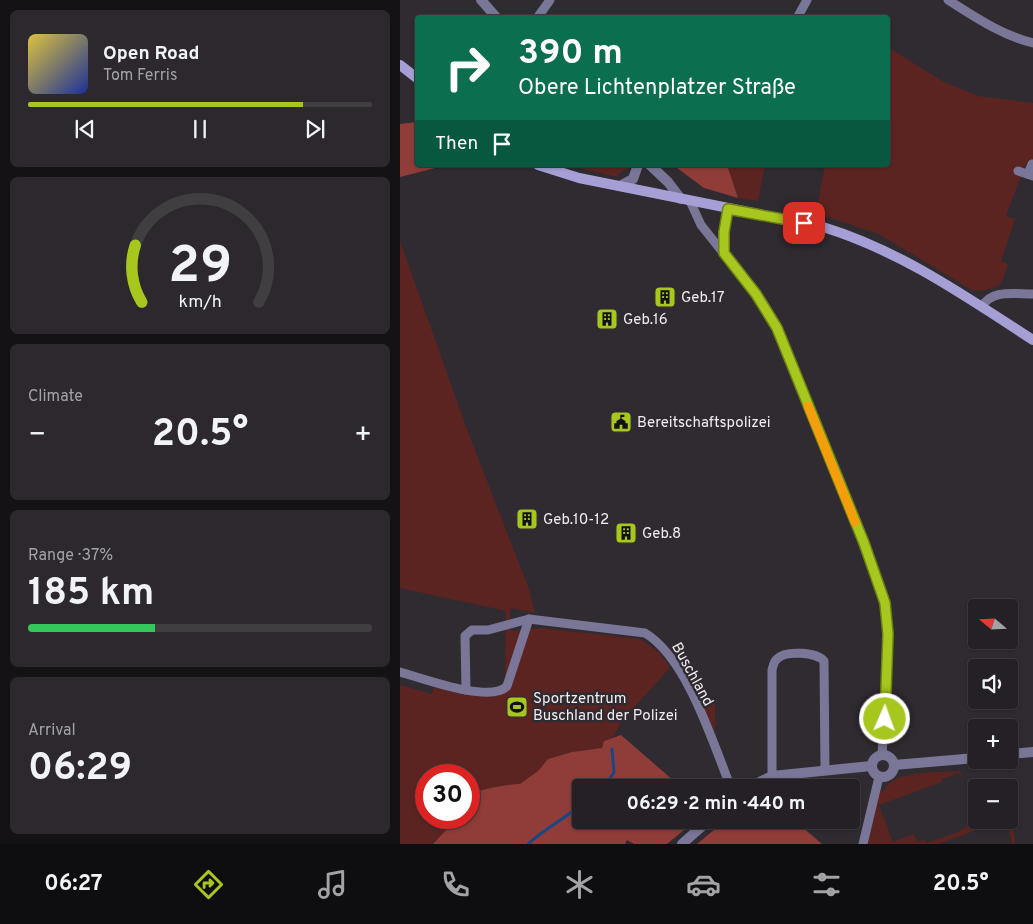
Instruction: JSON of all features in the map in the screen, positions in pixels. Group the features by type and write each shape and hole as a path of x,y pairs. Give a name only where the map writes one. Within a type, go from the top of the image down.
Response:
{"main road":[{"path":"400,65 415,77"},
{"path":"544,167 579,178 823,227 853,237 900,256 1033,340"}],"street":[{"path":"481,0 494,15"},
{"path":"539,15 550,0"},
{"path":"799,15 807,0"},
{"path":"948,0 994,29 1014,38 1033,43"},
{"path":"1018,172 1030,175 1032,164"},
{"path":"620,186 633,179 637,167"},
{"path":"652,167 686,200 701,226 756,294 777,328 864,543 885,603 888,634 882,755"},
{"path":"724,253 724,232 728,209"},
{"path":"982,307 985,300 994,295 1033,294"},
{"path":"400,672 466,690 500,692 507,686 529,619"},
{"name":"Buschland","path":"466,690 465,636 472,630 488,630 529,619 645,633 657,640 672,659 694,699 727,779"},
{"path":"772,776 772,670 777,658 782,655 812,653 822,657 824,661 825,770"},
{"path":"1018,753 1033,752"},
{"path":"882,755 890,758 894,765 889,776 879,777 874,774 872,766 874,759 882,755"},
{"path":"894,765 968,759"},
{"path":"766,779 772,776 872,766"},
{"path":"864,844 879,777"},
{"path":"682,844 699,829"}],"shaded area":[{"path":"890,48 942,81 978,96 1033,103 1033,161 1029,159 1024,168 1016,167 1014,173 1021,176 1006,216 1015,219 1001,261 1008,264 1004,277 998,286 982,290 972,290 879,234 816,213 825,167 890,167"},
{"path":"415,122 415,167 439,167 400,177 400,124"},
{"path":"576,167 631,167 618,174 617,177"},
{"path":"676,167 728,167 738,198 704,188"},
{"path":"728,167 765,167 758,201 738,198"},
{"path":"400,241 468,432 529,589 535,613 511,608 508,628 513,631 522,630 505,683 506,611 400,588"},
{"name":"Sportzentrum Buschland der Polizei","path":"542,628 640,639 659,652 670,668 624,718 613,737 604,741 603,748 572,752 548,759 538,771 520,784 494,787 480,791 480,764 415,764 415,829 447,829 433,844 400,844 400,685 432,694 434,687 461,694 462,692 494,694 505,691 510,687 529,629"},
{"path":"708,698 715,705 715,732 701,701"},
{"path":"621,735 672,779 572,779 572,829 685,829 667,844 634,844 627,840 625,844 433,844 447,829 480,829 480,791 494,787 520,784 538,771 548,759 572,752 602,748 604,741"},
{"path":"960,771 963,777 958,773 942,779 942,782 879,805 893,842 914,834 917,842 925,839 926,843 958,832 968,826 968,829 978,829 939,844 868,844 880,792 883,792 896,779 928,772"},
{"path":"715,829 804,829 822,844 697,844"},
{"path":"1009,829 1013,829 1015,844 1012,844"}],"waterway":[{"path":"610,779 614,772 612,749"},
{"path":"528,844 572,812"}],"slow traffic":[{"path":"808,406 855,522"}],"place":[{"name":"Geb.17","path":"665,297"},
{"name":"Geb.16","path":"607,319"},
{"name":"Bereitschaftspolizei","path":"621,422"},
{"name":"Geb.10-12","path":"527,519"},
{"name":"Geb.8","path":"626,533"},
{"name":"Sportzentrum Buschland der Polizei","path":"517,707"}],"route":[{"path":"804,223 728,209 723,243 724,253 766,308 777,328 864,543 885,603 888,634 885,719"}]}
